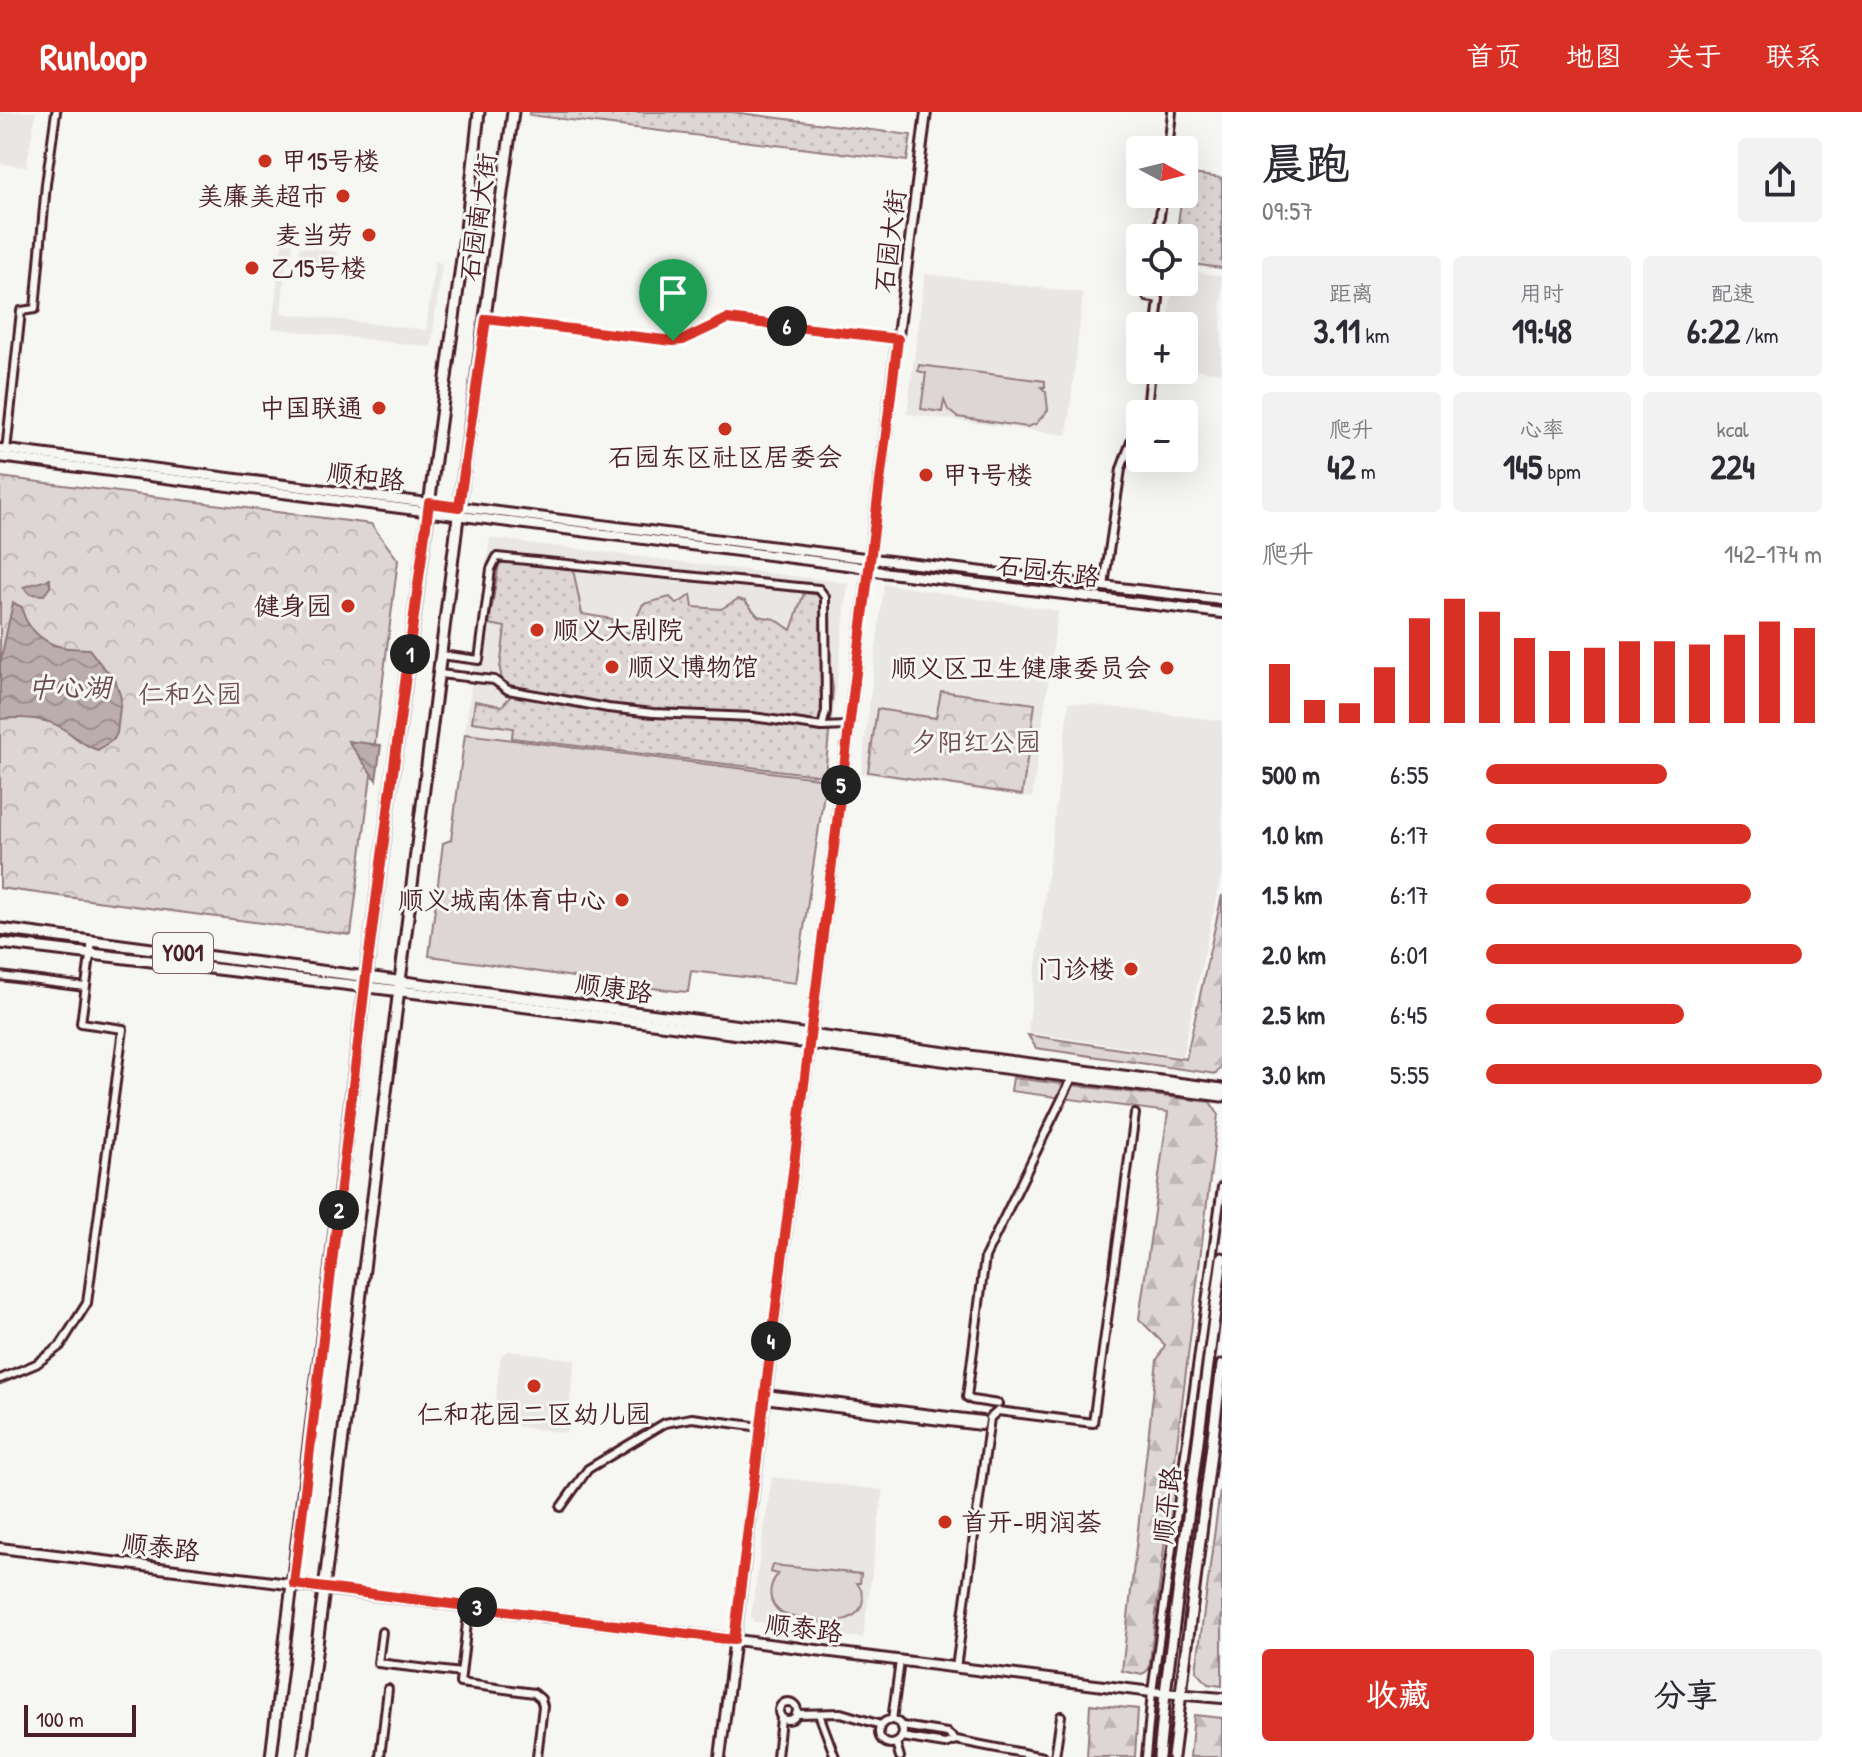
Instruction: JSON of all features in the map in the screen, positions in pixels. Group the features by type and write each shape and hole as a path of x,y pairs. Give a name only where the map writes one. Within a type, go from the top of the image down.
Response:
{"main road":[{"name":"石园南大街","path":"271,1757 366,976 479,112"},
{"name":"石园南大街","path":"303,1757 459,511 513,112"},
{"name":"顺康路","path":"0,929 366,976 401,987"},
{"name":"顺康路","path":"0,943 365,988 401,987 1222,1089"},
{"name":"顺康路","path":"809,1040 1222,1096"},
{"name":"顺平路","path":"1159,1757 1222,1258"},
{"name":"顺平路","path":"1173,1757 1222,1365"}],"street":[{"path":"3,454 21,311 35,309 56,112"},
{"name":"石园大街","path":"720,1757 926,112"},
{"path":"1169,136 1172,112"},
{"path":"1147,296 1159,299 1158,312"},
{"path":"486,319 673,341 683,340 727,319 898,339"},
{"name":"顺和路","path":"3,454 870,559"},
{"path":"1104,586 1121,469 1126,456"},
{"name":"顺和路","path":"459,511 869,569"},
{"path":"477,678 491,569 497,557 819,589 825,597 826,711 822,727"},
{"name":"石园东路","path":"870,559 1222,600"},
{"name":"石园东路","path":"869,569 1222,613"},
{"path":"441,655 479,660"},
{"path":"439,674 494,680 508,690 608,708 753,717 822,727 848,725"},
{"path":"826,711 830,720 848,725"},
{"path":"0,1379 36,1364 60,1346 87,1303 123,1029 81,1023 92,941"},
{"path":"0,976 85,987"},
{"path":"998,1404 967,1397 985,1257 1072,1078"},
{"path":"956,1668 990,1418 998,1411 1093,1423 1135,1114"},
{"path":"1146,1757 1152,1692 1222,1187"},
{"path":"764,1397 982,1423"},
{"path":"561,1507 588,1469 665,1423 692,1418 761,1427"},
{"name":"顺泰路","path":"0,1548 956,1668 1222,1698"},
{"path":"469,1606 460,1683 534,1693 541,1699 543,1706 537,1757"},
{"path":"382,1632 378,1663 461,1673"},
{"path":"892,1720 900,1661"},
{"path":"380,1757 388,1689"},
{"path":"777,1757 781,1718 778,1710 783,1703 792,1703 796,1714"},
{"path":"781,1718 788,1720 796,1714 841,1713 881,1725"},
{"path":"819,1714 835,1757"},
{"path":"1055,1757 1061,1716"},
{"path":"892,1720 881,1725 878,1731 881,1739 888,1744 899,1740 945,1744 956,1740"},
{"path":"892,1720 902,1726 947,1733 956,1740 1043,1757"},
{"path":"900,1757 902,1726"}],"shaded area":[{"path":"0,112 36,112 26,167 0,163"},
{"path":"282,242 293,244 291,263 286,262 281,313 426,330 435,262 442,263 431,347 272,328"},
{"path":"300,247 337,252 336,258 323,256 321,263 298,260"},
{"path":"1198,273 1222,276 1221,373 1198,370 1198,312 1169,312 1171,296 1198,296"},
{"path":"925,274 1083,293 1067,435 907,414"},
{"path":"490,538 848,583 826,779 465,734"},
{"path":"884,584 1058,611 1032,798 861,773"},
{"path":"1069,702 1222,721 1222,872 1182,1056 1028,1032"},
{"name":"仁和花园二区幼儿园","path":"508,1351 575,1360 566,1433 500,1424 502,1413 494,1412 501,1356"},
{"path":"772,1477 883,1490 863,1638 841,1636 818,1627 754,1622 751,1616"}],"green space":[{"path":"530,112 732,112 911,135 907,161 529,115"},
{"path":"1198,175 1222,178 1222,268 1198,265 1198,224 1178,224 1180,208 1198,208"},
{"path":"919,365 1045,381 1045,387 1041,387 1046,392 1048,410 1036,424 1027,427 957,417 948,410 944,400 942,412 921,409 926,373 918,371"},
{"name":"仁和公园","path":"0,477 371,524 398,560 351,935 0,888"},
{"path":"499,564 573,569 582,614 612,619 610,633 630,632 643,604 670,597 677,604 691,595 693,607 721,609 738,599 745,601 758,616 775,619 791,630 804,593 821,595 833,689 825,776 512,738 513,728 472,722 475,701 502,706 510,697 500,669 505,627 489,624"},
{"name":"夕阳红公园","path":"941,691 1035,704 1022,795 868,772 877,709 936,718"},
{"name":"顺义城南体育中心","path":"465,734 826,779 796,983 691,971 688,992 429,956 443,843 451,840"},
{"path":"1222,895 1222,1065 1216,1074 1036,1048 1028,1035 1186,1059"},
{"path":"1013,1078 1210,1102 1218,1114 1149,1669 1142,1675 1122,1671 1157,1360 1165,1345 1139,1319 1168,1112 1011,1091"},
{"path":"1222,1476 1222,1686 1208,1684 1196,1671"},
{"path":"772,1565 861,1574 860,1583 857,1583 863,1595 861,1607 847,1619 837,1621 814,1621 783,1614 771,1600 771,1590 778,1574 770,1572"},
{"path":"1090,1704 1138,1709 1135,1757 1087,1757"},
{"path":"1194,1715 1222,1718 1222,1757 1190,1757"}],"water":[{"path":"50,579 50,587 44,595 30,594 23,587"},
{"name":"中心湖","path":"13,603 22,607 26,621 42,638 62,647 89,649 114,677 121,698 117,733 114,739 98,750 42,720 0,719 0,663"},
{"path":"348,741 381,745 376,780"}],"place":[{"name":"甲15号楼","path":"265,161"},
{"name":"美廉美超市","path":"343,196"},
{"name":"麦当劳","path":"369,235"},
{"name":"乙15号楼","path":"252,268"},
{"name":"中国联通","path":"379,408"},
{"name":"石园东区社区居委会","path":"725,429"},
{"name":"甲7号楼","path":"926,475"},
{"name":"健身园","path":"348,606"},
{"name":"顺义大剧院","path":"537,630"},
{"name":"顺义博物馆","path":"612,667"},
{"name":"顺义区卫生健康委员会","path":"1167,668"},
{"name":"顺义城南体育中心","path":"622,900"},
{"name":"门诊楼","path":"1131,969"},
{"name":"仁和花园二区幼儿园","path":"534,1386"},
{"name":"首开-明润荟","path":"945,1522"}],"route":[{"path":"486,319 673,341 683,340 727,319 898,339 734,1640 294,1584 366,976 429,503 459,507 486,319"}]}
